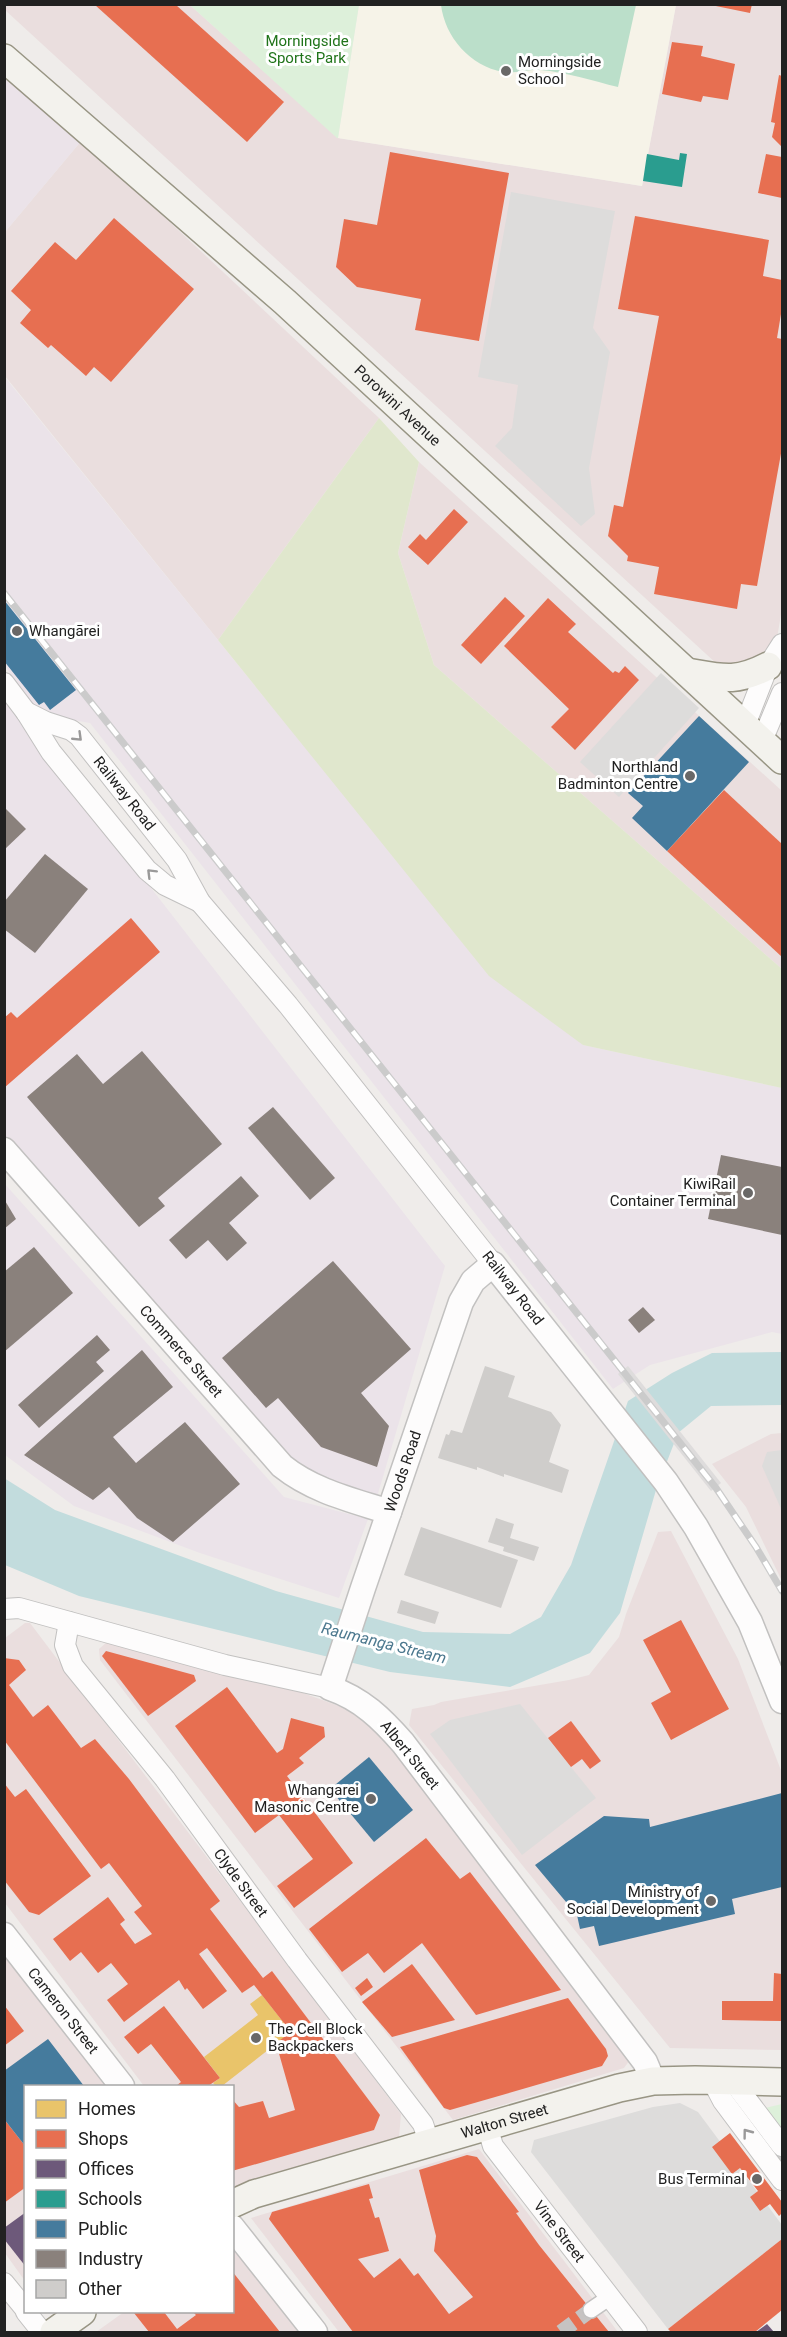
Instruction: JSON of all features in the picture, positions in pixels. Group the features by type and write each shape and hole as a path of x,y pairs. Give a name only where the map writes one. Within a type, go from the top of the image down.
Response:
{"main road":[{"name":"Porowini Avenue","path":"4,58 299,315 783,760"},
{"path":"687,672 728,679 752,675 775,655"},
{"name":"Walton Street","path":"234,2203 254,2194 619,2088 653,2081 783,2082"},
{"path":"54,2332 81,2313"}],"street":[{"path":"753,733 775,655"},
{"name":"Railway Road","path":"4,683 26,712 51,752 149,873 170,888 200,902"},
{"path":"753,733 783,693"},
{"name":"Railway Road","path":"26,712 77,733 177,860 200,902 296,1014 666,1482 696,1527 750,1622 783,1701"},
{"name":"Commerce Street","path":"4,1149 282,1466 298,1479 314,1487 389,1512"},
{"name":"Woods Road","path":"330,1688 464,1296 473,1281 493,1264"},
{"name":"Albert Street","path":"4,1609 19,1608 225,1665 330,1688 344,1693 370,1709 403,1743 645,2062 653,2081"},
{"name":"Clyde Street","path":"69,1622 65,1645 73,1666 165,1779 297,1960 423,2124 429,2142"},
{"name":"Cameron Street","path":"4,1935 121,2085"},
{"path":"722,2080 783,2146"},
{"path":"722,2080 723,2101 783,2180"},
{"name":"Vine Street","path":"487,2126 493,2146 637,2332"},
{"path":"234,2230 315,2332"},
{"path":"4,2283 24,2308"},
{"path":"591,2310 610,2297"},
{"path":"28,2313 42,2332"}],"shaded area":[{"path":"4,5 190,5 338,138 642,186 676,5 782,5 782,608 774,657 730,676 5,10"},
{"name":"Morningside School","path":"359,5 676,5 642,186 338,138"},
{"path":"5,77 82,140 5,232"},
{"path":"82,140 379,418 218,640 5,376 5,232"},
{"path":"511,192 615,211 593,328 610,352 589,468 595,514 581,526 495,446 512,428 518,385 478,377"},
{"path":"4,376 264,697 583,1045 782,1088 782,1334 772,1332 650,1365 613,1389 90,723 39,714 5,666"},
{"path":"419,462 782,791 782,969 434,665 398,553"},
{"name":"Northland Badminton Centre","path":"661,673 699,708 619,797 580,762"},
{"path":"4,699 445,1266 377,1497 292,1475 5,1140"},
{"path":"4,1183 284,1497 368,1519 339,1598 200,1553 74,1506 5,1455"},
{"path":"782,1433 782,1581 746,1507 712,1464 771,1434"},
{"path":"782,1450 782,1511 762,1466 767,1452"},
{"path":"671,1531 738,1659 782,1773 782,2050 670,2048 409,1725 412,1709 589,1675 619,1637 658,1532"},
{"path":"25,1623 30,1623 401,2114 399,2138 234,2188 234,2085 143,2085 5,1903 5,1638"},
{"path":"107,1642 267,1680 372,1718 632,2057 624,2068 453,2120 100,1660 99,1649"},
{"path":"520,1704 596,1798 522,1855 430,1734 450,1720"},
{"path":"4,1950 108,2085 24,2085 24,2280 5,2253"},
{"path":"680,2103 698,2112 782,2225 782,2239 668,2329 531,2152 534,2140 653,2107"},
{"path":"479,2149 618,2332 339,2332 251,2218"},
{"path":"234,2246 298,2332 96,2332 123,2313 234,2313"}],"green space":[{"path":"441,4 636,5 618,87 550,71 503,72 480,64 470,57 454,39 443,17"},
{"name":"Morningside Sports Park","path":"190,5 359,5 338,138 337,138"},
{"path":"379,418 419,462 398,553 434,665 782,969 782,1088 583,1045 489,976 218,640"},
{"path":"782,2104 782,2139 764,2114 765,2108"}],"water":[{"name":"Raumanga Stream","path":"782,1352 782,1405 711,1406 678,1433 656,1490 620,1613 590,1653 510,1687 390,1672 79,1596 5,1565 4,1478 55,1510 276,1591 423,1632 510,1634 541,1617 571,1565 628,1401 672,1373 712,1353"}],"pier":[{"path":"628,1366 721,1483 711,1491 618,1374"}],"building: Homes":[{"name":"The Cell Block Backpackers","path":"262,1995 291,2032 223,2085 215,2085 213,2083 220,2078 204,2057 258,2015 250,2004"}],"building: Shops":[{"path":"706,4 752,4 750,13"},
{"path":"95,5 176,5 284,102 247,142"},
{"path":"672,42 703,46 701,56 735,64 728,100 703,96 701,102 662,94"},
{"path":"779,75 782,76 782,147 772,137 775,123 771,122"},
{"path":"390,152 509,173 479,341 415,330 421,299 357,287 336,267 344,219 377,225"},
{"path":"766,154 782,157 782,198 758,193"},
{"path":"635,216 769,240 763,276 782,280 782,308 777,338 782,339 782,448 757,586 741,584 737,609 654,594 659,567 627,561 628,556 608,536 614,505 623,507 659,316 618,309"},
{"path":"114,218 194,289 111,382 94,367 86,376 51,345 48,348 20,323 31,310 11,291 55,242 76,260"},
{"path":"454,509 468,522 428,565 408,547 420,534 426,540"},
{"path":"505,597 525,616 481,664 461,645"},
{"path":"548,598 576,624 568,632 613,673 615,671 619,673 625,666 639,680 575,750 551,727 569,709 504,646"},
{"path":"724,790 782,844 782,957 667,851"},
{"path":"131,918 160,952 4,1088 4,1018 11,1012 17,1018"},
{"path":"681,1620 729,1709 671,1740 651,1703 671,1692 643,1640"},
{"path":"106,1651 194,1675 196,1681 148,1716 102,1656"},
{"path":"4,1658 19,1660 26,1670 9,1685 33,1717 48,1705 81,1748 95,1739 129,1779 220,1901 210,1909 263,1978 272,1971 380,2115 374,2130 234,2170 234,2101 239,2107 263,2101 269,2118 295,2110 276,2043 291,2032 254,1985 242,1993 207,1948 199,1954 227,1991 203,2009 179,1980 124,2022 107,2000 128,1984 111,1963 98,1973 81,1952 70,1961 53,1939 108,1897 125,1920 120,1924 135,1944 152,1934 134,1912 142,1906 109,1863 101,1869 4,1740"},
{"path":"227,1687 277,1753 283,1749 291,1718 324,1727 325,1737 299,1758 304,1763 287,1776 353,1863 294,1908 277,1886 313,1859 279,1815 255,1833 175,1726"},
{"path":"571,1721 601,1761 590,1769 582,1759 571,1767 548,1738"},
{"path":"4,1783 15,1797 26,1789 91,1876 39,1915 29,1912 4,1880"},
{"path":"426,1838 460,1879 470,1872 561,1990 476,2015 422,1943 384,1973 368,1953 342,1972 309,1929"},
{"path":"412,1964 455,2020 392,2037 362,2002"},
{"path":"774,1973 782,1974 782,2021 722,2020 722,2001 773,2001"},
{"path":"367,1978 373,1987 361,1996 355,1988"},
{"path":"568,1998 606,2049 608,2056 602,2066 450,2110 444,2108 400,2047"},
{"path":"4,2005 24,2031 4,2046"},
{"path":"164,2006 220,2078 210,2085 177,2085 181,2082 151,2044 138,2054 124,2037"},
{"path":"4,2119 24,2144 24,2188 4,2203"},
{"path":"730,2133 782,2202 782,2213 779,2216 770,2204 760,2211 750,2197 758,2191 740,2168 732,2174 712,2147"},
{"path":"467,2155 477,2157 519,2212 516,2213 539,2245 609,2332 353,2332 269,2219 272,2212 369,2184 373,2198 369,2199 375,2218 379,2217 389,2251 358,2259 374,2278 400,2258 414,2276 418,2273 449,2314 473,2297 434,2251 436,2236 419,2170"},
{"path":"782,2239 782,2310 755,2332 671,2332 668,2329"},
{"path":"234,2274 280,2332 149,2332 134,2313 165,2313 177,2329 196,2315 194,2313 234,2313"}],"building: Offices":[{"path":"24,2213 24,2264 4,2239 4,2228"},
{"path":"767,2324 774,2332 756,2332"}],"building: Schools":[{"path":"680,153 687,154 682,187 643,181 647,154 679,160"}],"building: Public":[{"name":"Whangārei","path":"4,600 76,690 50,710 44,702 39,705 4,661"},
{"name":"Northland Badminton Centre","path":"699,716 749,762 667,851 632,818 643,806 628,793"},
{"name":"Whangarei Masonic Centre","path":"369,1757 413,1810 374,1842 330,1789"},
{"path":"782,1793 782,1887 732,1899 735,1914 599,1946 594,1926 580,1929 577,1915 535,1865 604,1816 649,1819 650,1827"},
{"path":"48,2039 83,2085 24,2085 24,2144 4,2119 4,2071"}],"building: Industry":[{"path":"4,807 26,829 4,850"},
{"path":"45,854 88,889 35,953 4,929 4,902"},
{"path":"142,1051 222,1144 158,1198 165,1206 139,1227 27,1097 77,1054 103,1084"},
{"path":"273,1107 335,1178 310,1200 248,1128"},
{"name":"KiwiRail Container Terminal","path":"721,1155 782,1167 782,1235 708,1219"},
{"path":"241,1176 259,1196 229,1223 247,1243 227,1261 208,1240 186,1259 169,1240"},
{"path":"4,1199 16,1219 4,1229"},
{"path":"34,1247 73,1293 4,1352 4,1272"},
{"path":"333,1261 411,1349 361,1393 389,1426 377,1467 321,1447 278,1398 266,1408 222,1358"},
{"path":"643,1307 655,1320 639,1333 628,1320"},
{"path":"97,1335 110,1350 96,1362 104,1371 39,1428 18,1405"},
{"path":"142,1350 173,1387 113,1437 136,1463 185,1422 240,1484 173,1542 137,1518 109,1487 93,1500 24,1455"}],"building: Other":[{"path":"485,1366 515,1376 508,1397 551,1412 561,1425 549,1462 569,1470 562,1493 504,1474 504,1477 477,1467 477,1470 438,1458 446,1434 449,1435 451,1430 462,1433"},
{"path":"496,1518 514,1524 510,1538 539,1547 534,1561 503,1551 504,1547 488,1542"},
{"path":"421,1527 518,1560 501,1608 404,1575"},
{"path":"401,1600 439,1612 435,1624 397,1613"},
{"path":"745,2109 782,2158 782,2167 740,2113"}],"tunnel":[{"path":"561,2332 591,2310"}],"railway":[{"path":"4,593 716,1488 756,1547 782,1591"}],"place":[{"name":"Morningside School","path":"506,71"},
{"name":"Whangārei","path":"17,631"},
{"name":"Northland Badminton Centre","path":"690,776"},
{"name":"KiwiRail Container Terminal","path":"748,1193"},
{"name":"Whangarei Masonic Centre","path":"371,1799"},
{"name":"Ministry of Social Development","path":"711,1901"},
{"name":"The Cell Block Backpackers","path":"256,2038"},
{"name":"Bus Terminal","path":"757,2179"}]}
